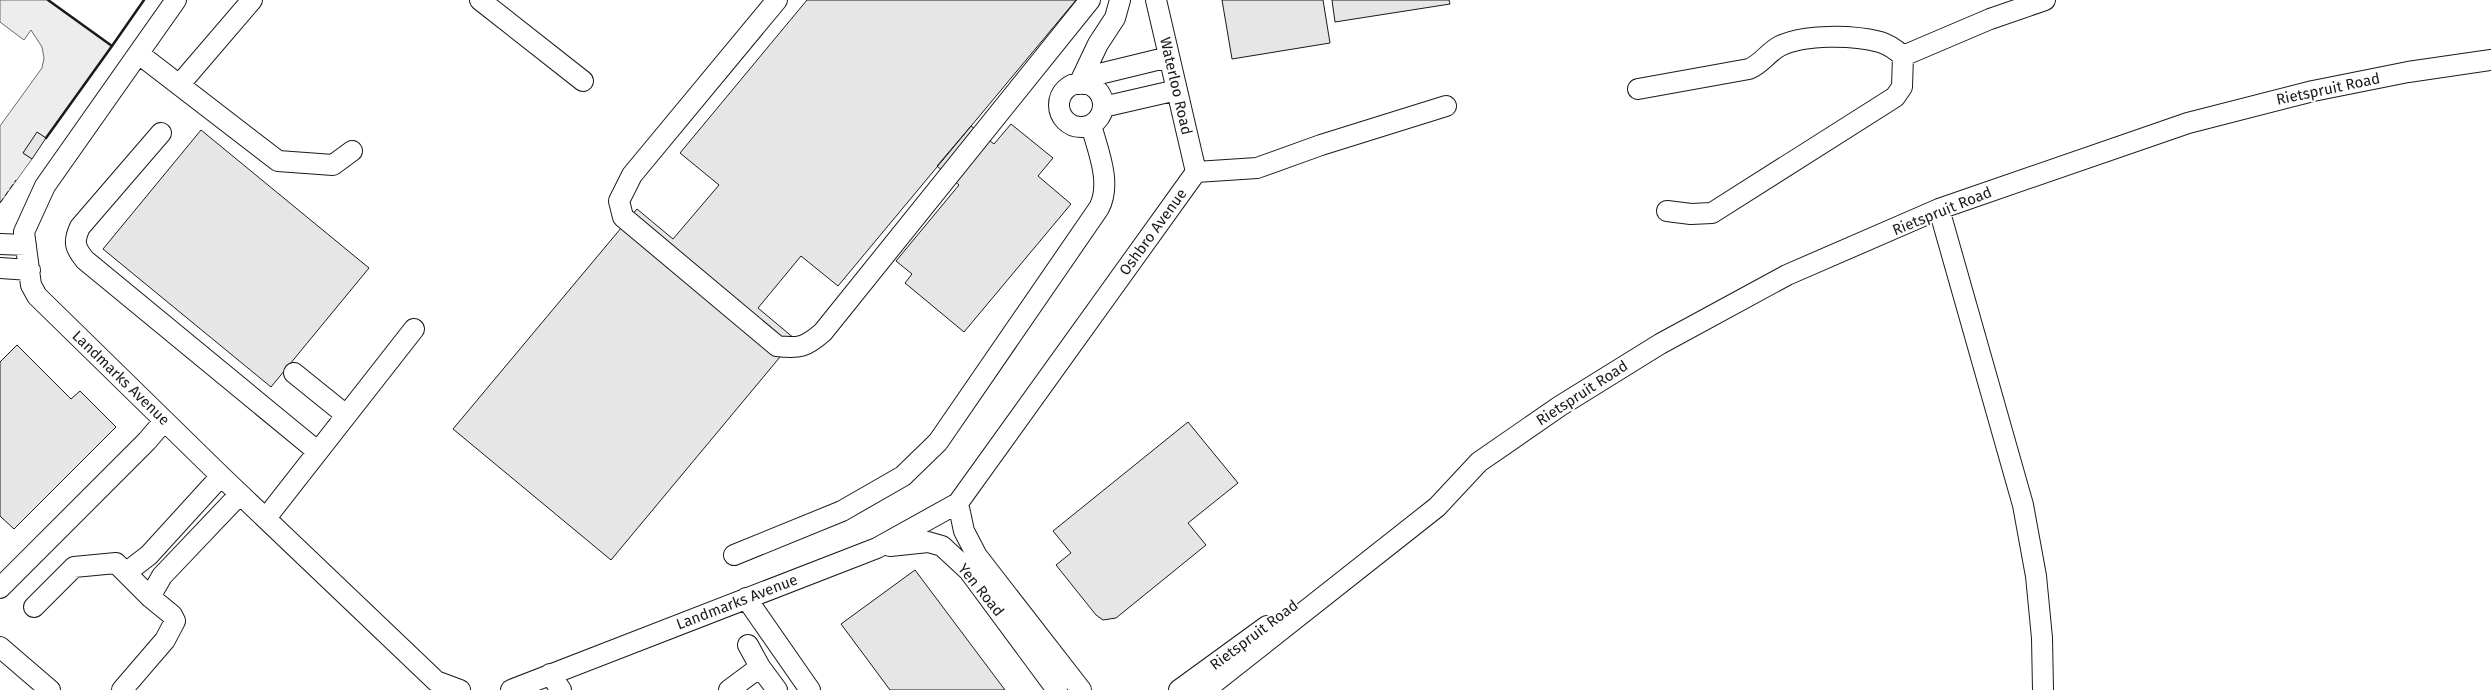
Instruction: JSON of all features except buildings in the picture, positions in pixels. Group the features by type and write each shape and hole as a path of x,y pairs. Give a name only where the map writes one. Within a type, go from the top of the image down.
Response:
{"street":[{"name":"Landmarks Avenue","path":"176,0 46,186 24,232 31,285 37,296 164,421 436,681 460,690"},
{"path":"180,84 252,0"},
{"path":"480,0 583,81"},
{"path":"777,0 632,175 620,202 623,217 777,346 791,348 803,347 823,332 1090,0"},
{"path":"1081,84 1098,44 1115,18 1120,0"},
{"name":"Waterloo Road","path":"1156,0 1196,172"},
{"path":"1903,56 1990,19 2045,0"},
{"path":"1638,89 1749,70 1758,66 1776,48 1786,43 1813,39 1847,37 1880,42 1903,56"},
{"path":"139,54 278,161 332,165 352,150"},
{"path":"1666,211 1691,214 1712,213 1895,97 1902,87 1903,56"},
{"path":"1081,84 1096,89 1103,100 1103,107 1097,120 1085,127 1071,125 1061,115 1059,101 1062,95 1072,86 1081,84 1094,75 1169,57"},
{"name":"Rietspruit Road","path":"1205,690 1399,539 1437,507 1479,462 1560,406 1660,344 1787,275 1939,209 2188,123 2312,91 2408,72 2491,60"},
{"path":"1103,107 1177,90"},
{"name":"Oshbro Avenue","path":"958,503 1196,172 1257,168 1446,106"},
{"path":"734,555 842,512 903,476 938,442 1104,200 1105,184 1091,125"},
{"path":"161,133 80,227 74,239 76,250 85,260 317,451"},
{"path":"1939,209 2022,504 2036,576 2042,638 2043,690"},
{"path":"0,244 26,245"},
{"path":"0,268 30,270"},
{"path":"266,518 414,329"},
{"path":"294,373 346,415"},
{"path":"0,588 147,441 164,421"},
{"path":"126,572 149,555 221,476"},
{"name":"Rietspruit Road","path":"1179,690 1282,614 1412,513 1450,493"},
{"path":"150,596 162,576 240,494"},
{"name":"Landmarks Avenue","path":"511,690 877,548 958,503"},
{"name":"Yen Road","path":"958,503 964,530 977,556 1081,690"},
{"name":"Yen Road","path":"877,548 915,542 942,546 969,571 1057,690"},
{"path":"34,607 74,567 116,563 172,615 175,621 165,640 122,690"},
{"path":"746,598 810,690"},
{"path":"748,645 760,667 777,690"},
{"path":"0,647 50,690"},
{"path":"729,690 760,667"},
{"path":"550,674 561,690"}],"shaded area":[{"path":"0,0 48,0 112,46 46,138 37,133 23,153 32,159 0,203 0,126 42,68 44,58 42,47 31,30 24,40 0,22"}],"fence":[{"path":"0,203 16,180"}],"wall":[{"path":"46,138 112,46 48,0"},
{"path":"112,46 144,0"}]}
